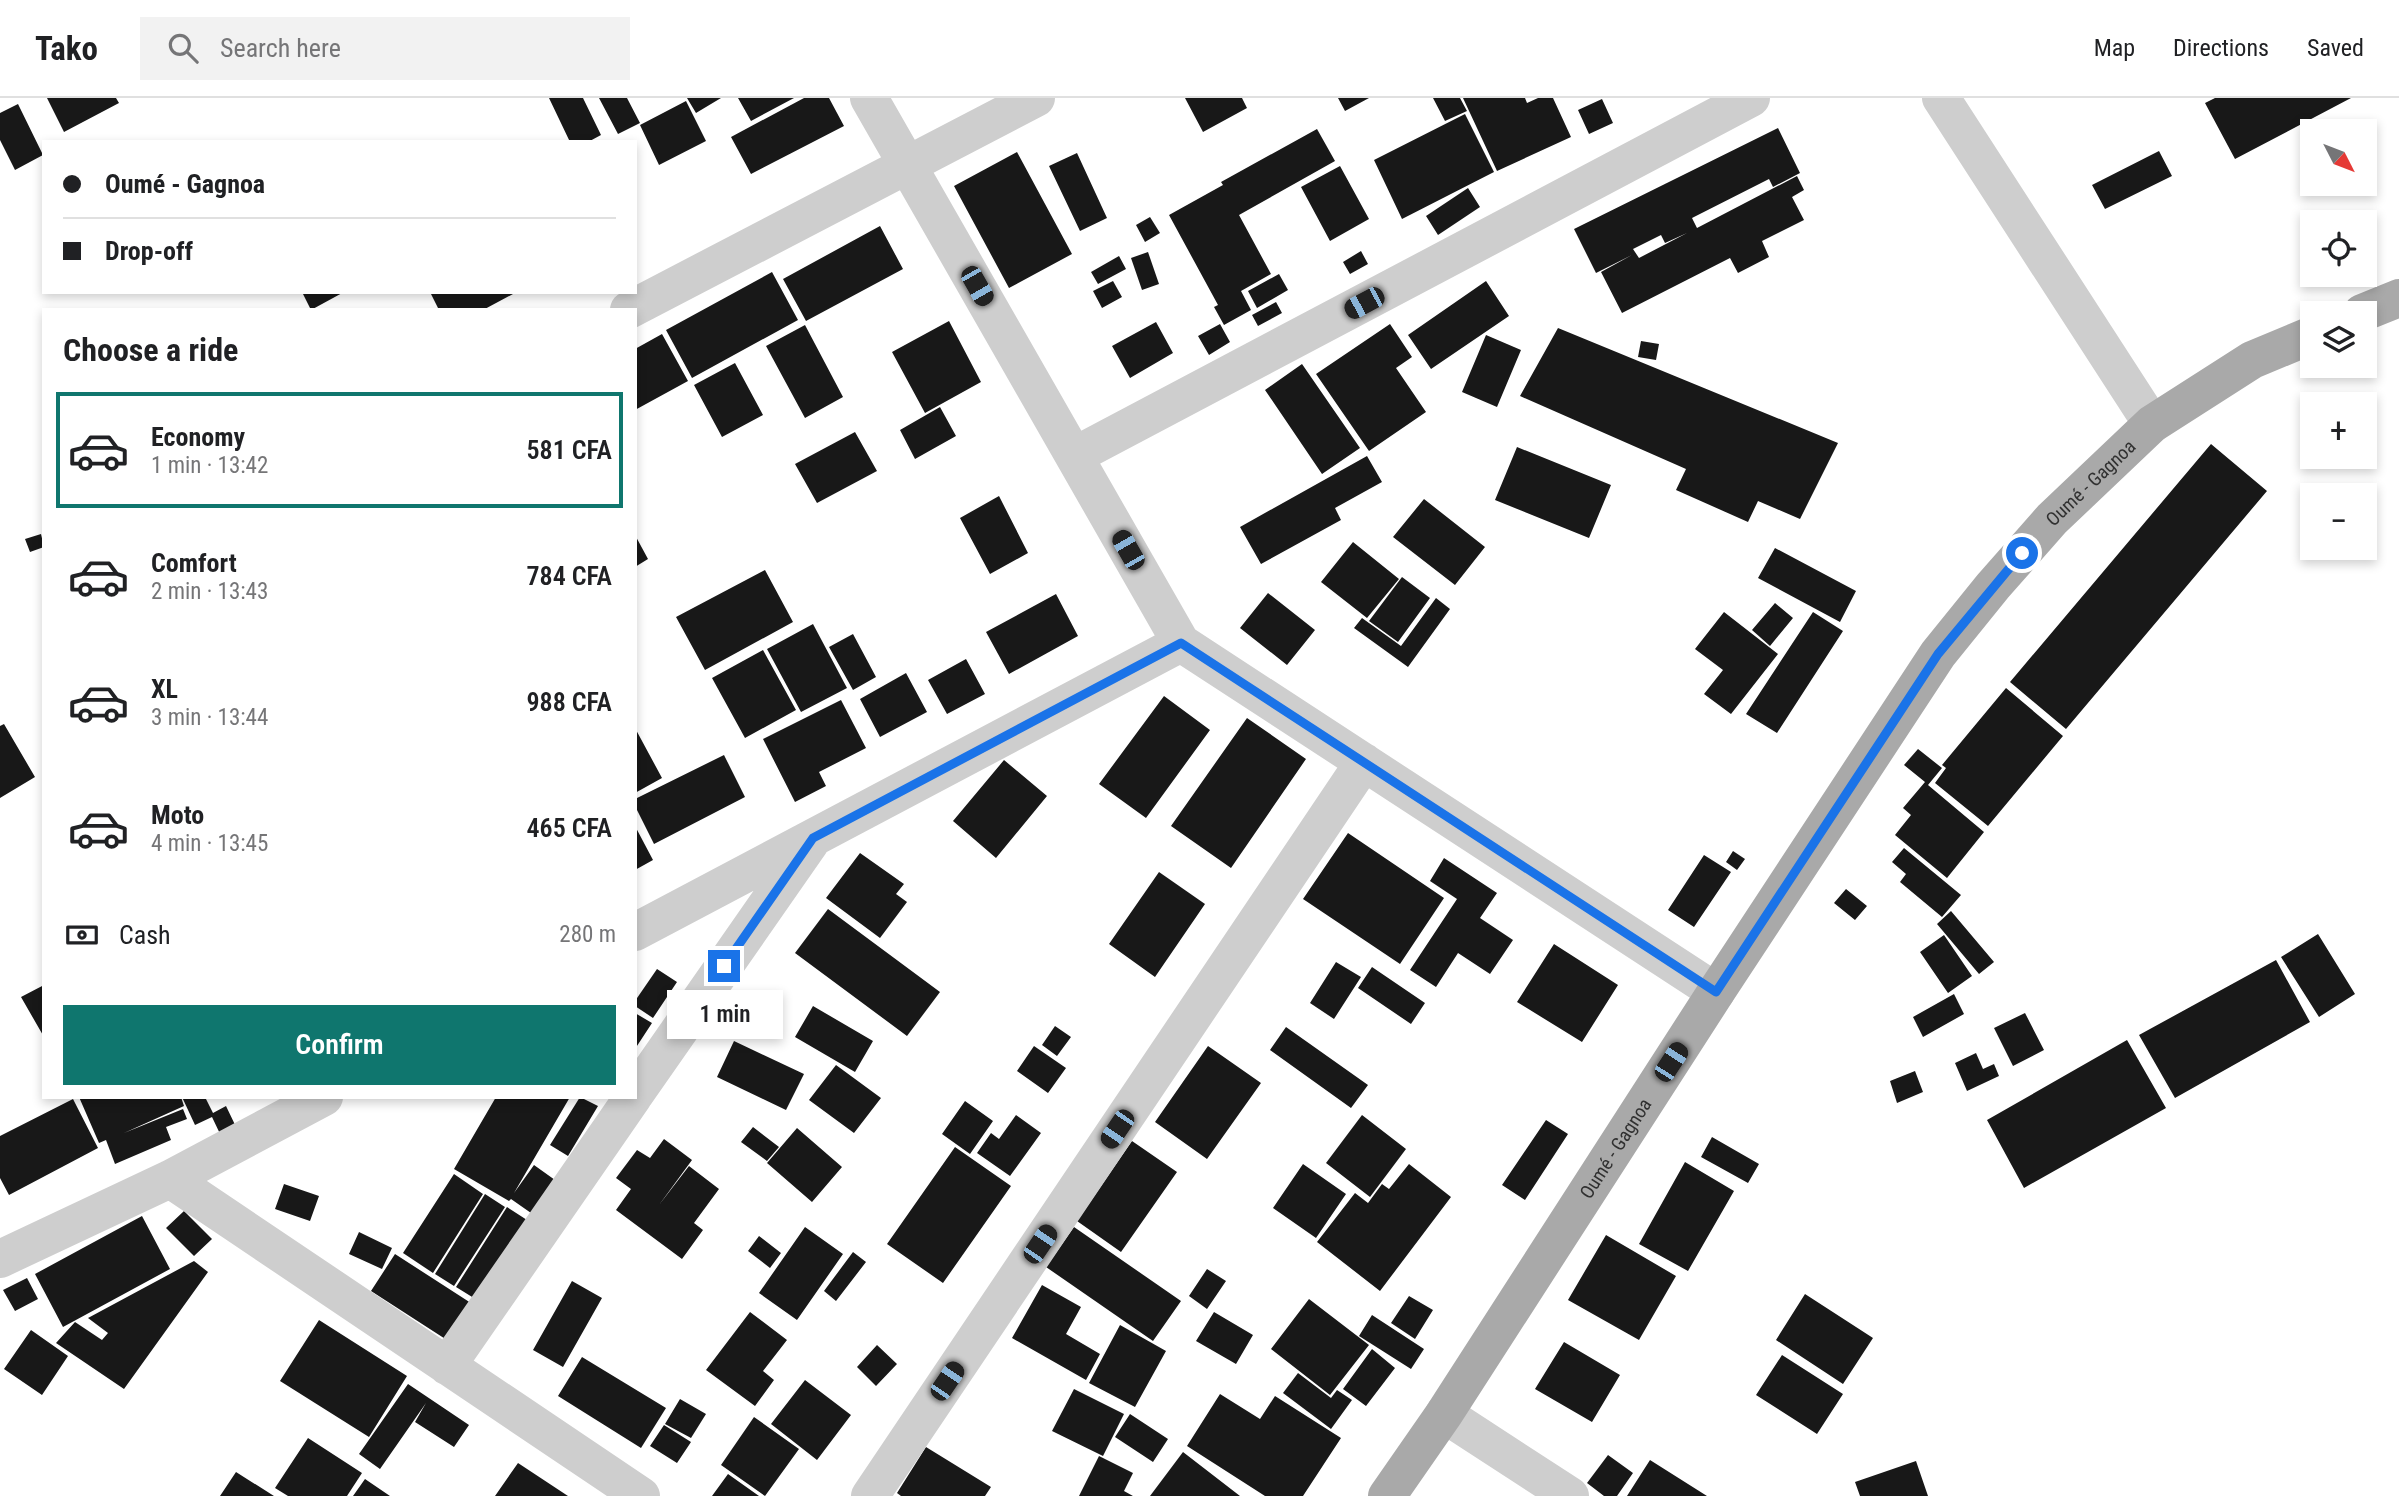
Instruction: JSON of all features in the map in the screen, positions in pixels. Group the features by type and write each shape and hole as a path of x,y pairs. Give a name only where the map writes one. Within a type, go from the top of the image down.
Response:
{"main road":[{"path":"2377,307 2399,298"},
{"name":"Oumé - Gagnoa","path":"1387,1496 1444,1414 1938,654 2052,519 2152,424 2252,360 2300,340"}],"street":[{"path":"869,98 1181,643 1716,992"},
{"path":"633,308 1036,98"},
{"path":"1074,456 1751,98"},
{"path":"1941,98 2152,424"},
{"path":"637,931 1181,643"},
{"path":"870,1496 1364,762"},
{"path":"637,1092 813,838"},
{"path":"0,1259 170,1179 320,1099"},
{"path":"447,1366 632,1099"},
{"path":"170,1179 641,1496"},
{"path":"1444,1414 1570,1496"}],"building":[{"path":"47,98 116,98 119,103 64,132"},
{"path":"549,98 583,98 601,135 592,140 569,140"},
{"path":"599,98 627,98 640,123 618,134"},
{"path":"687,98 721,98 696,113"},
{"path":"738,98 794,98 751,121"},
{"path":"804,98 829,98 844,126 751,174 731,137"},
{"path":"1185,98 1242,98 1247,108 1203,132"},
{"path":"1338,98 1369,98 1345,111"},
{"path":"1433,98 1460,98 1467,111 1445,121"},
{"path":"1463,98 1525,98 1527,103 1538,98 1553,98 1571,137 1497,171"},
{"path":"2215,98 2351,98 2311,119 2300,119 2300,125 2235,159 2205,103"},
{"path":"1602,99 1613,123 1589,134 1578,110"},
{"path":"686,101 706,141 659,165 640,125"},
{"path":"18,104 42,156 15,170 0,140 0,113"},
{"path":"1465,114 1494,172 1402,219 1374,160"},
{"path":"1778,128 1800,173 1773,187 1769,179 1692,218 1697,228 1797,176 1804,190 1792,197 1804,220 1762,241 1769,257 1738,273 1730,258 1622,313 1601,272 1632,255 1596,273 1574,229","holes":["1687,233 1639,258 1633,249 1661,235 1665,243"]},
{"path":"1317,129 1335,161 1239,215 1271,274 1241,291 1251,310 1224,325 1214,307 1218,305 1169,215 1223,185 1221,182"},
{"path":"2159,151 2172,176 2105,209 2092,185"},
{"path":"1017,152 1072,254 1009,288 954,186"},
{"path":"1077,153 1107,218 1080,231 1049,166"},
{"path":"1340,166 1369,219 1330,241 1301,187"},
{"path":"1468,188 1480,207 1438,235 1426,216"},
{"path":"1150,217 1160,233 1145,242 1136,225"},
{"path":"880,226 903,269 806,321 783,279"},
{"path":"1361,251 1368,264 1350,274 1343,262"},
{"path":"1148,252 1159,284 1142,290 1131,258"},
{"path":"1119,256 1126,269 1098,284 1091,272"},
{"path":"772,272 798,320 692,378 666,330"},
{"path":"1279,274 1288,290 1257,308 1248,291"},
{"path":"1113,281 1122,297 1102,308 1093,291"},
{"path":"1486,281 1509,316 1431,369 1408,335"},
{"path":"303,294 340,294 315,308 310,308"},
{"path":"431,294 513,294 487,308 438,308"},
{"path":"1276,302 1282,313 1258,326 1252,315"},
{"path":"949,321 981,382 925,413 892,352"},
{"path":"1156,322 1173,353 1130,378 1112,346"},
{"path":"1220,324 1230,342 1209,355 1198,336"},
{"path":"1390,324 1412,357 1396,368 1426,412 1369,451 1316,374"},
{"path":"805,325 843,397 805,418 766,346"},
{"path":"1558,328 1838,443 1800,519 1758,501 1748,522 1676,490 1686,469 1520,396"},
{"path":"662,334 688,381 637,409 637,348"},
{"path":"1486,335 1521,350 1497,407 1462,392"},
{"path":"1641,341 1659,344 1656,360 1638,357"},
{"path":"735,363 763,415 722,437 694,385"},
{"path":"1302,364 1360,448 1322,474 1265,390"},
{"path":"940,407 956,436 915,459 900,430"},
{"path":"855,432 877,471 817,503 795,464"},
{"path":"2211,444 2267,491 2066,729 2010,682"},
{"path":"1517,447 1611,485 1589,538 1495,500"},
{"path":"1367,456 1382,482 1335,508 1341,520 1261,564 1240,527"},
{"path":"999,496 1028,553 990,574 960,518"},
{"path":"1424,499 1485,547 1455,585 1393,537"},
{"path":"41,534 42,548 30,552 25,539"},
{"path":"637,539 648,559 637,566"},
{"path":"1353,542 1399,579 1367,618 1321,582"},
{"path":"1775,548 1856,591 1840,622 1758,578"},
{"path":"765,570 793,622 705,670 676,617"},
{"path":"1402,577 1430,598 1398,642 1369,621"},
{"path":"1268,593 1315,630 1287,665 1240,628"},
{"path":"1056,594 1078,636 1009,674 986,632"},
{"path":"1436,598 1450,609 1408,667 1354,628 1362,618 1401,646"},
{"path":"1775,603 1793,618 1770,646 1752,630"},
{"path":"1724,612 1778,654 1731,714 1704,694 1723,670 1695,649"},
{"path":"1813,612 1843,631 1777,733 1746,714"},
{"path":"813,624 847,688 801,712 767,649"},
{"path":"853,634 876,677 853,690 829,647"},
{"path":"763,650 796,710 745,738 712,678"},
{"path":"966,659 985,694 947,714 928,680"},
{"path":"906,673 927,712 880,737 860,699"},
{"path":"2006,688 2063,736 1988,826 1935,783 1946,768 1942,765"},
{"path":"1164,696 1210,730 1146,818 1099,784"},
{"path":"841,700 866,748 819,772 826,786 795,802 763,739"},
{"path":"1247,718 1306,759 1231,868 1171,826"},
{"path":"4,724 35,777 0,798 0,726"},
{"path":"637,732 662,778 637,792"},
{"path":"1918,749 1942,768 1928,785 1984,832 1947,878 1895,835 1911,815 1903,808 1925,782 1904,765"},
{"path":"724,755 745,797 654,844 637,810 637,798"},
{"path":"1004,760 1047,796 996,858 953,821"},
{"path":"637,830 653,860 637,869"},
{"path":"1348,833 1444,898 1400,964 1303,899"},
{"path":"1904,848 1961,895 1942,917 1900,882 1906,874 1892,862"},
{"path":"1733,851 1745,859 1737,870 1726,862"},
{"path":"860,853 904,884 896,894 907,902 880,938 826,898"},
{"path":"1704,855 1731,872 1694,927 1668,910"},
{"path":"1444,858 1497,893 1480,918 1513,940 1490,974 1458,953 1436,987 1410,970 1457,899 1430,881"},
{"path":"1159,872 1205,904 1155,977 1109,944"},
{"path":"1846,889 1867,906 1855,920 1834,903"},
{"path":"828,909 940,992 907,1036 795,953"},
{"path":"1951,911 1994,962 1979,974 1937,924"},
{"path":"2318,934 2355,994 2319,1017 2281,957"},
{"path":"1944,935 1972,976 1948,993 1920,952"},
{"path":"1554,944 1618,985 1582,1042 1517,1002"},
{"path":"2276,960 2310,1022 2175,1098 2139,1035"},
{"path":"1336,962 1361,977 1334,1019 1310,1003"},
{"path":"1372,967 1425,1003 1411,1024 1358,988"},
{"path":"657,969 677,982 653,1018 637,1007 637,998"},
{"path":"42,986 42,1034 21,997"},
{"path":"1954,994 1964,1014 1923,1037 1913,1017"},
{"path":"813,1006 873,1041 855,1072 795,1037"},
{"path":"2025,1013 2044,1050 2013,1066 1994,1028"},
{"path":"637,1014 652,1023 637,1046"},
{"path":"1055,1026 1071,1037 1057,1056 1042,1045"},
{"path":"1286,1027 1368,1085 1351,1108 1270,1050"},
{"path":"2127,1040 2166,1108 2024,1188 1987,1120"},
{"path":"734,1041 804,1074 786,1110 717,1077"},
{"path":"1034,1046 1066,1068 1048,1093 1017,1071"},
{"path":"1208,1046 1261,1083 1207,1159 1155,1122"},
{"path":"1976,1053 1983,1069 1994,1064 1999,1076 1967,1091 1955,1063"},
{"path":"836,1065 881,1098 854,1133 809,1100"},
{"path":"1915,1071 1923,1092 1897,1103 1890,1081"},
{"path":"73,1099 98,1148 9,1195 0,1178 0,1136"},
{"path":"80,1099 182,1099 184,1106 124,1133 183,1109 187,1119 166,1127 171,1140 115,1164 106,1140 99,1143"},
{"path":"183,1099 206,1099 213,1113 226,1106 238,1131 222,1138 212,1117 195,1125"},
{"path":"495,1099 569,1099 514,1193 534,1165 555,1180 531,1213 511,1199 509,1201 454,1169"},
{"path":"579,1099 598,1106 568,1156 550,1145"},
{"path":"965,1101 993,1121 970,1154 942,1134"},
{"path":"1016,1115 1041,1133 1010,1176 977,1153 991,1133 999,1139"},
{"path":"1362,1115 1406,1149 1370,1197 1326,1163"},
{"path":"1546,1120 1568,1134 1525,1200 1502,1185"},
{"path":"753,1127 779,1147 767,1161 741,1142"},
{"path":"797,1128 842,1167 812,1202 767,1163"},
{"path":"1712,1137 1759,1164 1748,1183 1701,1157"},
{"path":"664,1139 692,1160 659,1205 689,1166 719,1189 694,1223 703,1230 682,1259 616,1210 631,1189 616,1178 637,1150 650,1158"},
{"path":"1132,1141 1177,1172 1121,1252 1077,1221"},
{"path":"955,1147 1011,1186 943,1283 887,1244"},
{"path":"1685,1162 1734,1191 1688,1271 1639,1244"},
{"path":"1303,1164 1346,1194 1316,1238 1273,1208"},
{"path":"1409,1164 1451,1197 1380,1291 1317,1242 1355,1193 1368,1203 1382,1184 1389,1189"},
{"path":"454,1174 483,1194 433,1273 403,1253"},
{"path":"284,1184 319,1196 310,1221 275,1209"},
{"path":"485,1194 505,1207 454,1286 435,1274"},
{"path":"507,1207 527,1220 477,1300 456,1287"},
{"path":"184,1211 212,1239 194,1256 166,1228"},
{"path":"142,1216 170,1269 63,1327 35,1274"},
{"path":"805,1227 843,1254 797,1320 759,1293"},
{"path":"1074,1227 1181,1301 1153,1341 1046,1267"},
{"path":"359,1232 392,1248 382,1269 349,1254"},
{"path":"1606,1235 1676,1276 1639,1340 1568,1300"},
{"path":"759,1236 781,1253 770,1268 748,1251"},
{"path":"853,1252 866,1262 836,1301 824,1291"},
{"path":"395,1254 474,1305 450,1342 371,1291"},
{"path":"194,1261 208,1272 124,1389 56,1343 75,1322 102,1340 108,1333 88,1318"},
{"path":"1207,1269 1226,1281 1207,1309 1189,1296"},
{"path":"27,1278 38,1299 15,1311 3,1290"},
{"path":"572,1281 602,1298 563,1367 533,1350"},
{"path":"1042,1285 1081,1307 1066,1334 1100,1354 1086,1380 1012,1338"},
{"path":"1805,1294 1873,1338 1843,1384 1776,1340"},
{"path":"1409,1296 1433,1310 1415,1339 1391,1323"},
{"path":"1309,1299 1369,1345 1330,1395 1271,1349"},
{"path":"750,1312 787,1340 763,1371 774,1380 755,1406 706,1370"},
{"path":"1214,1312 1253,1335 1236,1364 1196,1341"},
{"path":"1372,1315 1424,1349 1411,1369 1359,1336"},
{"path":"319,1320 407,1376 369,1437 280,1381"},
{"path":"1120,1325 1166,1351 1135,1407 1089,1383"},
{"path":"31,1330 68,1356 42,1395 4,1369"},
{"path":"1564,1342 1620,1375 1592,1422 1535,1389"},
{"path":"877,1345 897,1364 876,1386 857,1367"},
{"path":"1372,1349 1395,1368 1366,1406 1343,1389"},
{"path":"1782,1355 1843,1394 1817,1434 1756,1395"},
{"path":"582,1357 666,1408 641,1448 558,1396"},
{"path":"1298,1373 1331,1398 1337,1390 1352,1400 1331,1429 1283,1393"},
{"path":"805,1380 851,1415 817,1460 771,1424"},
{"path":"408,1384 469,1425 454,1447 415,1422 426,1403 380,1469 359,1454"},
{"path":"1074,1389 1124,1414 1103,1456 1052,1431"},
{"path":"1220,1394 1260,1419 1275,1396 1341,1438 1303,1496 1265,1496 1187,1446"},
{"path":"680,1399 706,1414 691,1438 665,1424"},
{"path":"1130,1414 1168,1439 1153,1462 1115,1437"},
{"path":"754,1417 799,1449 765,1496 721,1465"},
{"path":"664,1425 691,1442 677,1463 650,1446"},
{"path":"308,1438 362,1473 347,1496 288,1496 275,1488"},
{"path":"926,1447 991,1487 985,1496 901,1496 897,1493"},
{"path":"1183,1452 1240,1496 1150,1496"},
{"path":"1608,1455 1633,1473 1617,1496 1604,1496 1587,1483"},
{"path":"1099,1456 1133,1473 1124,1491 1133,1496 1079,1496"},
{"path":"1650,1460 1707,1496 1627,1496"},
{"path":"1916,1461 1928,1496 1860,1496 1855,1482"},
{"path":"518,1463 568,1496 495,1496"},
{"path":"236,1472 274,1496 220,1496"},
{"path":"728,1474 759,1496 712,1496"},
{"path":"365,1479 390,1496 353,1496"}],"route":[{"path":"724,966 813,838 1181,643 1716,992 1938,654 2022,553"}]}
